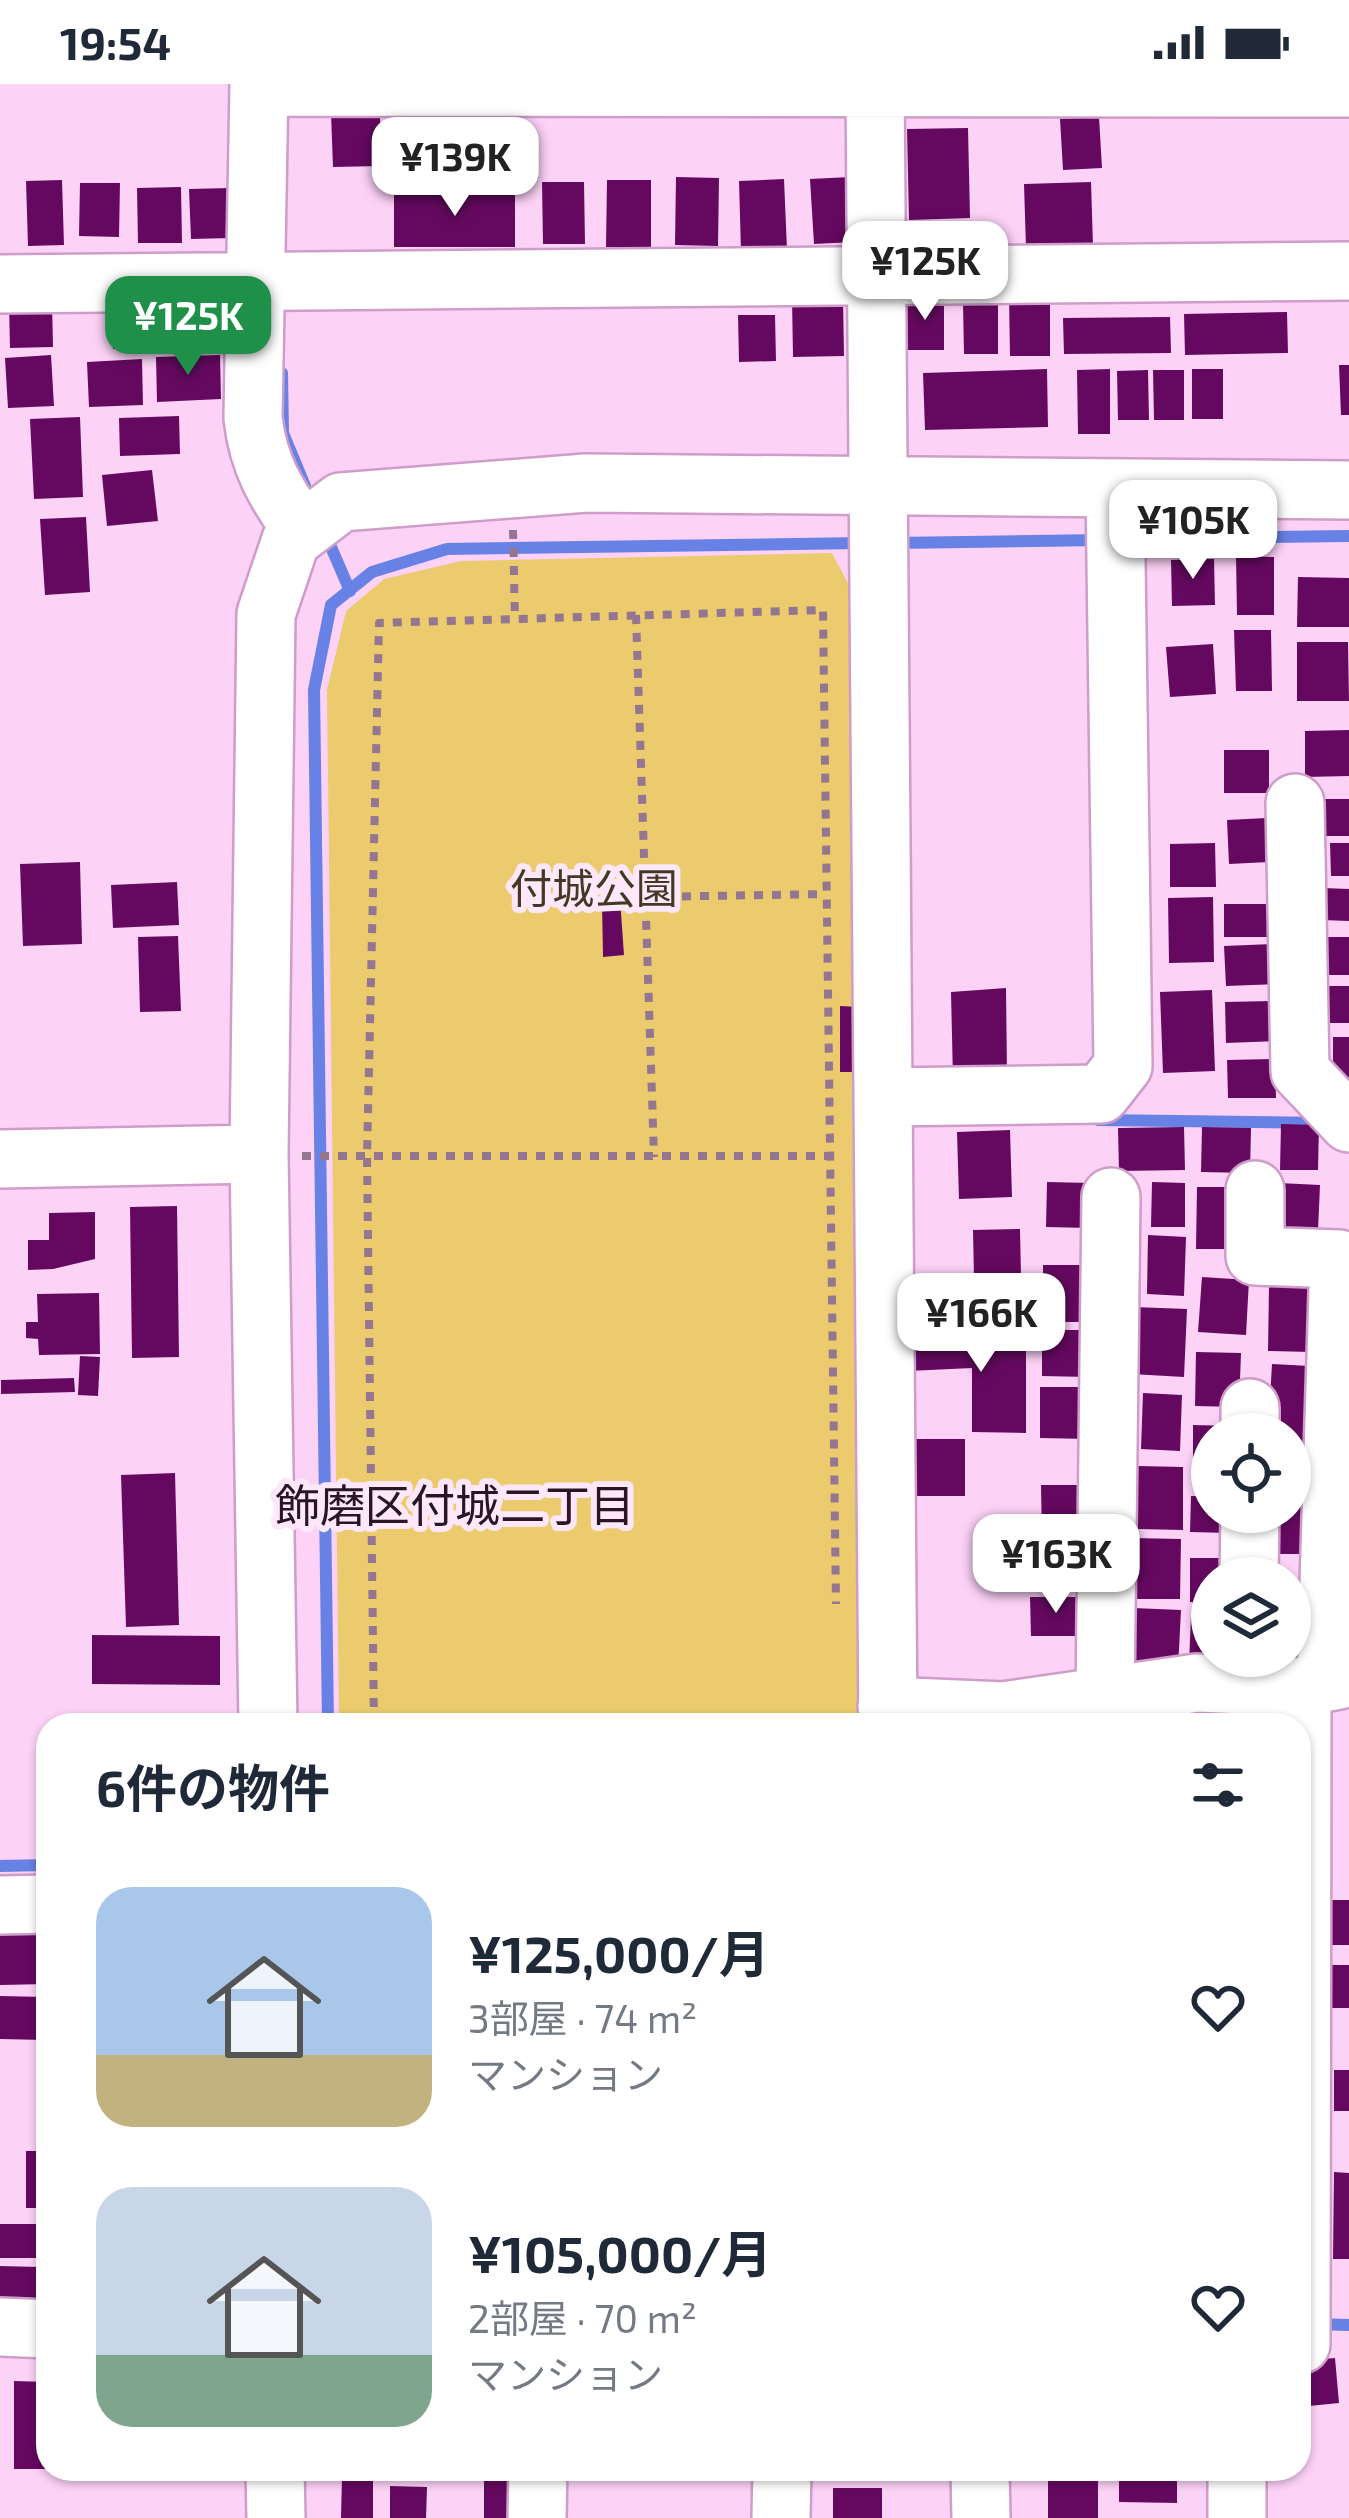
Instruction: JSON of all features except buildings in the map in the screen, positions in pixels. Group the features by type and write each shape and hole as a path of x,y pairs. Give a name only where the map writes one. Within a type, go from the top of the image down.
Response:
{"street":[{"path":"303,531 272,488 256,450 259,85 1349,88"},
{"path":"874,86 888,1713"},
{"path":"0,284 1349,272"},
{"path":"268,1713 259,1154 266,614 291,540 341,502 586,483 1349,490"},
{"path":"884,1097 1101,1094 1123,1066 1115,489"},
{"path":"1294,803 1300,1071 1349,1124"},
{"path":"0,1159 259,1154"},
{"path":"1256,1190 1255,1256 1339,1258 1295,1678 1296,1713"},
{"path":"1111,1197 1132,1704"},
{"path":"946,1713 1132,1704 1197,1683 1295,1678"},
{"path":"0,1905 36,1904"},
{"path":"1311,2186 1316,2345"},
{"path":"0,2327 36,2328"},
{"path":"275,2481 276,2518"},
{"path":"537,2518 538,2481"},
{"path":"781,2518 782,2481"},
{"path":"980,2481 981,2518"},
{"path":"1237,2518 1238,2481"}],"path":[{"path":"512,487 515,619"},
{"path":"374,1713 367,1157 380,623 823,610 836,1606"},
{"path":"636,615 654,1157"},
{"path":"646,897 825,894"},
{"path":"259,1154 828,1156"}],"green space":[{"name":"付城公園","path":"832,553 858,602 865,1713 339,1713 327,690 346,611 384,579 461,561"}],"waterway":[{"path":"282,373 283,433 305,486"},
{"path":"325,533 350,591"},
{"path":"1128,539 1349,536"},
{"path":"894,543 1102,540"},
{"path":"328,1713 314,690 331,605 372,572 447,549 862,543"},
{"path":"1098,1120 1324,1123"},
{"path":"0,1866 36,1865"},
{"path":"1314,2324 1349,2325"}],"district":[{"name":"飾磨区付城二丁目","path":"455,1506"}]}
